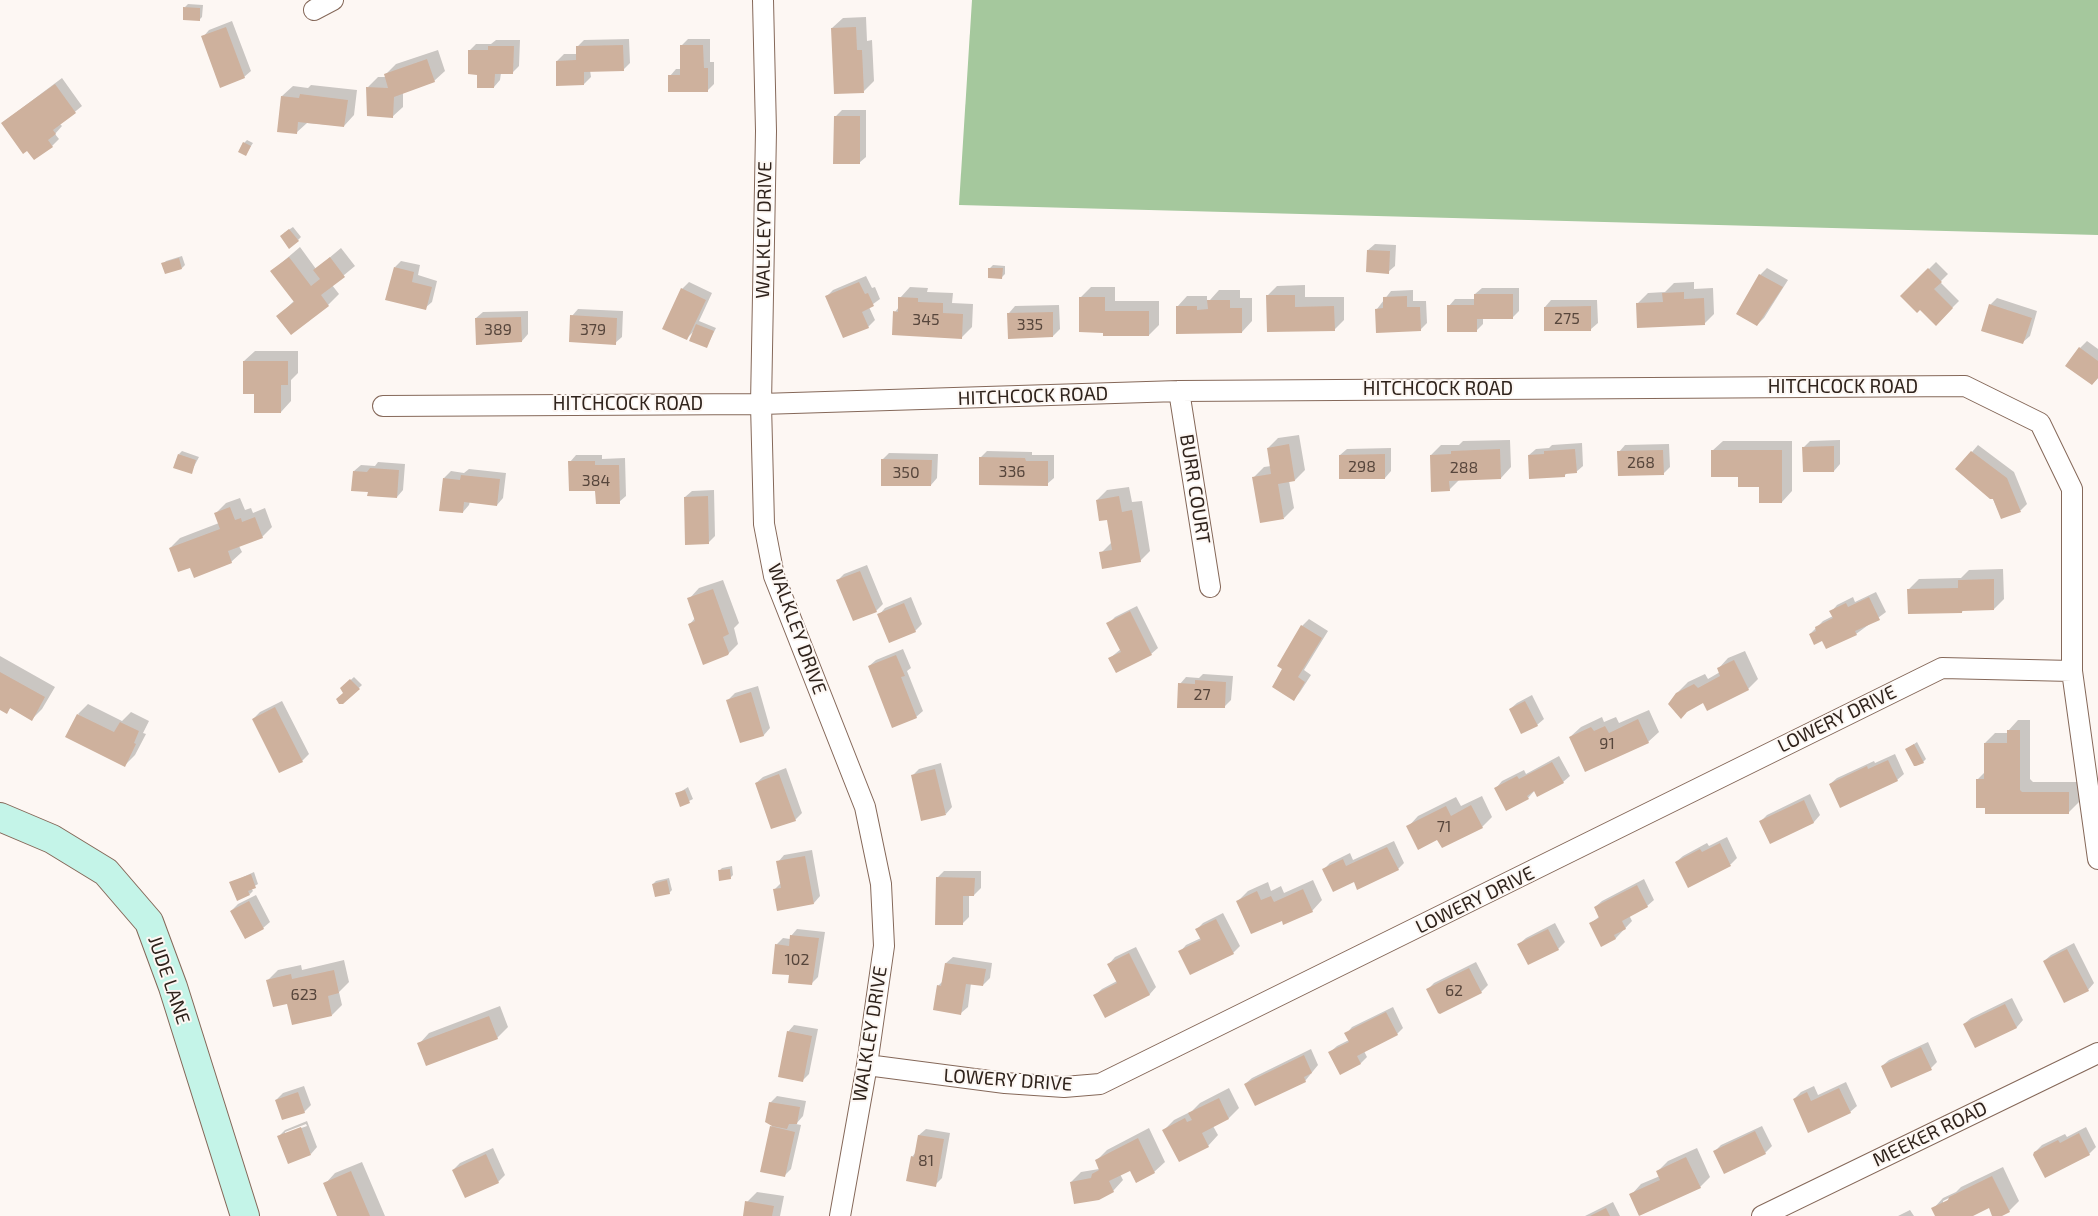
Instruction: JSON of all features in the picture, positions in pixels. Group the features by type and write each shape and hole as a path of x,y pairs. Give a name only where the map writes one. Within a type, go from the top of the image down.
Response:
{"street":[{"path":"314,10 333,0"},
{"name":"WALKLEY DRIVE","path":"763,0 766,131 761,404 764,524 774,576 865,807 881,884 884,946 867,1065 840,1216"},
{"name":"HITCHCOCK ROAD","path":"383,406 761,404 1180,391 1965,386 2040,423 2072,489 2072,671 2098,859"},
{"name":"BURR COURT","path":"1180,391 1210,588"},
{"name":"LOWERY DRIVE","path":"867,1065 1005,1083 1064,1087 1100,1084 1942,668 2072,671"},
{"name":"JUDE LANE","path":"0,817 52,839 106,872 149,922 173,987 245,1216"},
{"name":"MEEKER ROAD","path":"1762,1216 2098,1053"}],"green space":[{"path":"972,0 2098,0 2098,235 959,205"}],"building":[{"path":"183,7 200,8 200,21 183,20"},
{"path":"226,27 245,78 220,88 201,36"},
{"path":"856,27 857,50 862,50 864,93 834,94 831,28"},
{"path":"623,45 624,71 584,72 584,85 556,86 556,61 576,60 576,46"},
{"path":"680,45 703,45 704,68 708,68 708,92 668,92 668,75 680,75"},
{"path":"488,46 514,46 513,74 495,74 494,88 477,88 477,75 468,74 468,50 488,50"},
{"path":"427,59 435,82 394,97 393,118 367,116 366,87 388,88 384,74"},
{"path":"55,84 76,113 53,130 56,134 48,140 53,147 34,160 27,151 23,154 1,123"},
{"path":"300,94 348,100 344,127 298,122 297,134 277,132 281,96 299,98"},
{"path":"834,116 860,116 860,164 833,164"},
{"path":"243,142 251,146 246,156 238,152"},
{"path":"289,229 299,241 289,249 280,236"},
{"path":"1367,250 1390,251 1389,274 1366,272"},
{"path":"289,257 311,286 320,279 313,270 330,257 345,277 321,295 329,306 291,335 276,316 294,302 270,271"},
{"path":"179,258 182,269 165,274 161,263"},
{"path":"394,267 414,272 412,282 432,287 426,310 385,300"},
{"path":"988,268 1003,268 1002,279 988,278"},
{"path":"1928,268 1942,282 1934,289 1953,308 1936,326 1920,310 1917,313 1900,296"},
{"path":"1759,274 1783,287 1757,326 1736,314"},
{"path":"859,282 865,294 868,293 874,306 862,312 869,328 843,338 825,296"},
{"path":"681,288 706,300 687,340 662,329"},
{"path":"1684,292 1684,299 1704,298 1705,325 1637,328 1636,303 1663,302 1662,293"},
{"path":"1474,294 1513,294 1513,319 1477,319 1477,332 1447,332 1447,305 1474,305"},
{"path":"1266,295 1295,295 1295,307 1334,306 1335,331 1267,332"},
{"path":"1407,296 1407,307 1420,307 1421,331 1376,333 1375,309 1383,308 1383,297"},
{"path":"898,297 918,298 918,302 943,303 943,313 963,314 962,339 892,335 893,311 898,312"},
{"path":"1079,297 1105,297 1105,311 1149,311 1149,336 1103,336 1103,333 1079,332"},
{"path":"1207,300 1230,300 1230,308 1242,308 1242,333 1176,334 1176,306 1197,306 1197,310 1208,309"},
{"path":"1989,304 2032,318 2023,344 1981,331"},
{"path":"1591,306 1591,331 1544,331 1544,307"},
{"path":"1053,312 1053,337 1008,339 1007,313"},
{"path":"570,315 617,318 616,345 569,342"},
{"path":"521,317 522,342 476,345 475,318"},
{"path":"696,324 714,331 707,348 689,341"},
{"path":"2079,347 2098,361 2098,378 2092,385 2065,366"},
{"path":"243,361 288,361 288,385 281,385 281,413 254,413 254,394 243,394"},
{"path":"1289,444 1295,481 1278,484 1284,519 1260,523 1252,477 1271,474 1267,448"},
{"path":"1834,446 1834,472 1803,472 1802,447"},
{"path":"1500,449 1501,479 1449,481 1450,491 1431,492 1430,455 1451,454 1451,451"},
{"path":"1575,449 1577,473 1565,474 1565,477 1529,479 1528,455 1544,454 1544,451"},
{"path":"1663,450 1664,475 1618,476 1617,451"},
{"path":"1711,450 1782,450 1782,503 1759,503 1759,487 1738,487 1738,477 1711,477"},
{"path":"1971,451 2007,478 2021,512 2001,519 1993,499 1990,499 1955,469"},
{"path":"178,454 196,460 192,474 173,468"},
{"path":"1385,454 1385,479 1339,479 1339,455"},
{"path":"979,457 1025,458 1026,461 1048,461 1048,486 979,485"},
{"path":"881,459 932,460 931,486 881,486"},
{"path":"568,461 595,461 595,465 619,465 620,504 596,504 595,491 569,491"},
{"path":"370,468 399,470 397,498 367,496 368,492 351,491 353,471 367,472"},
{"path":"461,475 500,479 497,506 464,502 463,513 439,511 443,478 460,480"},
{"path":"708,496 709,544 685,545 684,497"},
{"path":"1119,496 1122,512 1132,510 1141,562 1102,569 1099,552 1112,550 1107,520 1099,521 1096,500"},
{"path":"230,507 235,520 241,518 242,522 255,517 263,538 228,551 232,563 194,578 190,568 178,572 169,548 220,529 214,513"},
{"path":"860,571 877,612 853,621 836,580"},
{"path":"1994,579 1994,610 1962,611 1962,613 1908,614 1907,589 1958,588 1958,580"},
{"path":"713,589 729,634 723,637 729,653 703,665 688,624 695,621 687,598"},
{"path":"1869,597 1880,620 1855,631 1857,635 1826,649 1822,641 1814,645 1809,634 1816,631 1815,627 1833,618 1829,611 1846,603 1848,607"},
{"path":"904,603 916,632 889,643 877,614"},
{"path":"1130,611 1152,655 1116,673 1108,658 1121,652 1106,623"},
{"path":"1301,625 1322,638 1298,677 1305,682 1294,701 1272,687 1282,669 1277,666"},
{"path":"896,655 905,676 901,677 917,718 892,728 868,666"},
{"path":"1734,660 1749,690 1707,711 1703,703 1687,712 1681,719 1668,704 1676,693 1694,684 1698,688 1720,676 1717,668"},
{"path":"0,672 45,697 32,721 10,708 7,714 0,710"},
{"path":"350,679 360,689 343,704 339,704 336,699 343,693 340,688"},
{"path":"1195,680 1226,682 1225,708 1177,708 1178,683 1195,684"},
{"path":"751,692 764,736 740,743 726,700"},
{"path":"1525,701 1538,726 1521,734 1509,709"},
{"path":"275,707 303,762 279,773 252,719"},
{"path":"77,714 114,732 120,722 139,731 134,743 136,744 125,767 65,737"},
{"path":"1638,719 1649,743 1585,772 1569,737 1591,727 1594,731 1605,726 1609,733"},
{"path":"2007,730 2020,730 2020,790 2022,792 2069,792 2069,814 1985,814 1985,808 1976,808 1976,779 1984,779 1984,743 2007,743"},
{"path":"1914,744 1924,763 1916,766 1914,766 1905,749"},
{"path":"1888,760 1898,781 1840,808 1829,784 1867,766 1868,769"},
{"path":"1552,762 1564,783 1537,797 1534,791 1527,796 1529,799 1506,811 1494,788 1517,776 1519,779"},
{"path":"935,769 946,815 921,821 911,775"},
{"path":"779,774 796,821 771,829 755,783"},
{"path":"685,790 690,803 680,807 675,793"},
{"path":"1804,800 1814,823 1770,844 1759,821"},
{"path":"1471,805 1483,828 1442,848 1437,840 1418,850 1406,826 1446,806 1451,816"},
{"path":"1720,843 1731,866 1688,888 1675,862 1700,849 1702,852"},
{"path":"1387,847 1399,870 1357,890 1354,882 1333,892 1322,869 1343,859 1346,866"},
{"path":"805,856 814,904 777,911 773,889 781,888 776,861"},
{"path":"730,869 731,879 719,881 718,870"},
{"path":"251,874 256,888 248,891 250,895 237,901 229,882"},
{"path":"936,877 975,878 974,896 963,896 963,925 935,925"},
{"path":"667,880 670,894 655,897 652,884"},
{"path":"1637,885 1648,907 1622,921 1626,929 1614,935 1616,939 1601,947 1589,923 1599,918 1594,907"},
{"path":"1303,889 1313,912 1283,925 1282,921 1251,934 1236,901 1257,891 1261,900 1271,896 1274,902"},
{"path":"249,901 264,929 245,939 230,911"},
{"path":"1216,919 1234,954 1190,975 1178,951 1201,940 1195,929"},
{"path":"1548,929 1559,950 1528,965 1517,944"},
{"path":"790,935 819,938 812,985 788,983 789,975 772,974 775,944 789,946"},
{"path":"2067,949 2089,991 2064,1003 2043,961"},
{"path":"1129,953 1150,995 1105,1018 1093,995 1117,983 1107,964"},
{"path":"945,963 986,969 983,986 966,984 961,1015 933,1010 937,985 941,986"},
{"path":"1469,968 1482,993 1440,1014 1438,1013 1426,989"},
{"path":"334,970 339,993 328,996 332,1016 292,1025 287,1004 273,1007 266,980 291,974 292,979"},
{"path":"2005,1004 2017,1028 1975,1048 1963,1024"},
{"path":"1386,1012 1398,1035 1357,1056 1361,1064 1340,1075 1328,1052 1349,1042 1344,1033"},
{"path":"489,1016 498,1039 426,1066 417,1043"},
{"path":"787,1031 812,1036 803,1082 778,1077"},
{"path":"1921,1047 1932,1070 1891,1088 1881,1066"},
{"path":"1304,1055 1312,1073 1304,1077 1306,1082 1255,1106 1244,1084"},
{"path":"1839,1088 1851,1113 1808,1133 1793,1099 1807,1092 1811,1101"},
{"path":"298,1092 305,1113 282,1120 275,1100"},
{"path":"1219,1098 1229,1119 1202,1133 1209,1147 1179,1162 1162,1130 1185,1118 1187,1122 1192,1120 1188,1113"},
{"path":"769,1102 800,1107 797,1124 789,1124 787,1129 772,1126 765,1122"},
{"path":"770,1126 795,1132 785,1177 760,1172"},
{"path":"301,1127 311,1155 288,1164 277,1136"},
{"path":"1755,1131 1766,1154 1724,1174 1713,1151"},
{"path":"2079,1133 2090,1155 2045,1178 2033,1155 2034,1152 2058,1140 2060,1143"},
{"path":"918,1135 944,1139 936,1187 906,1181 911,1156 914,1157"},
{"path":"1138,1138 1155,1173 1136,1183 1130,1171 1109,1181 1114,1192 1099,1200 1074,1204 1070,1182 1091,1178 1092,1174 1099,1170 1095,1160"},
{"path":"486,1154 499,1183 465,1198 452,1170"},
{"path":"1686,1157 1701,1188 1639,1216 1629,1194 1660,1180 1656,1171"},
{"path":"351,1171 370,1216 337,1216 323,1183"},
{"path":"1992,1176 2010,1212 2002,1216 1992,1216 1989,1208 1973,1216 1935,1216 1931,1208"},
{"path":"745,1201 774,1206 772,1216 743,1216"},
{"path":"1606,1208 1610,1216 1590,1216"}]}
